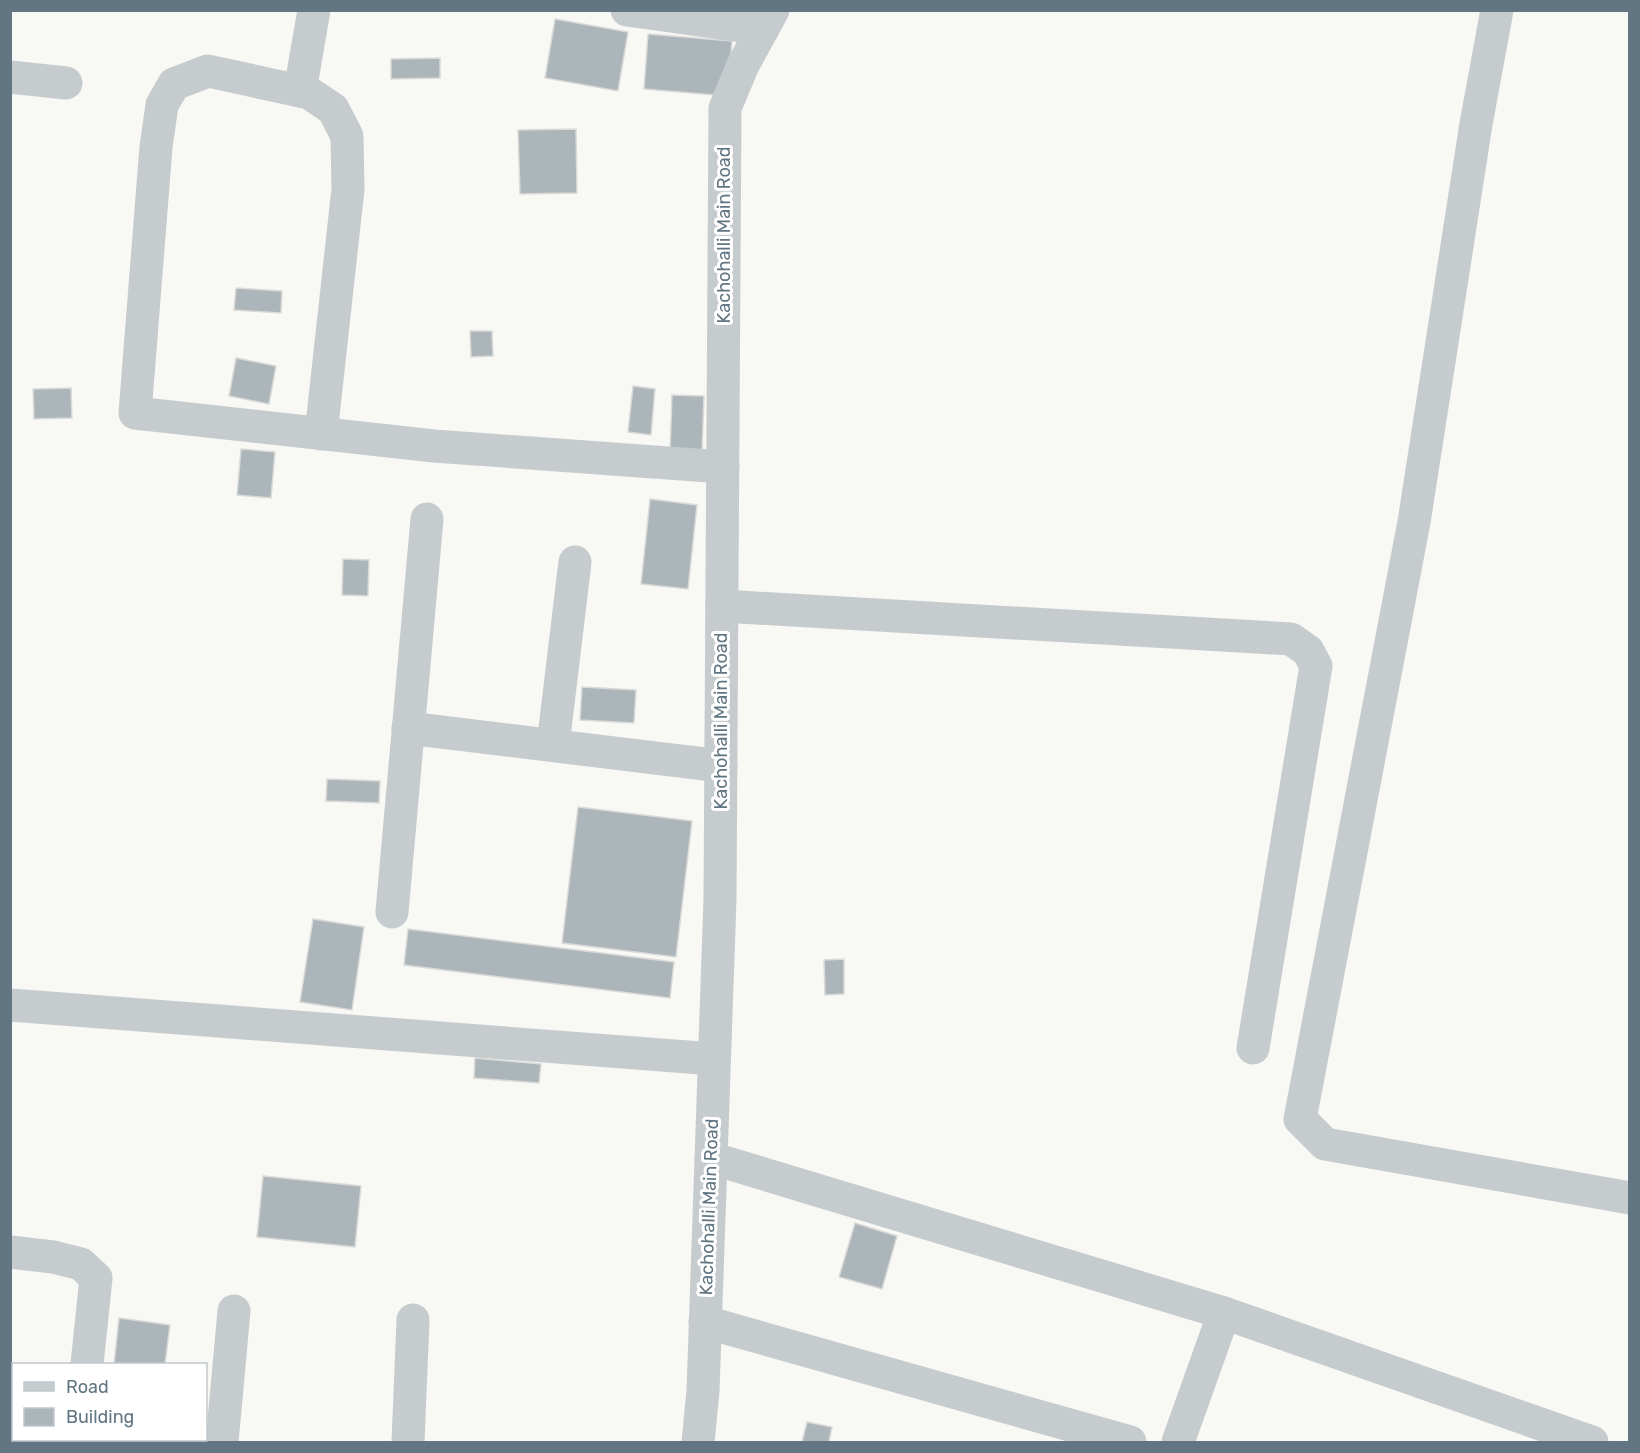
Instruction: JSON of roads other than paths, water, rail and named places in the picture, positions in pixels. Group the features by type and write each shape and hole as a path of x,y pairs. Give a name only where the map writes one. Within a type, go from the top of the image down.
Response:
{"street":[{"path":"300,91 314,10"},
{"path":"627,10 768,20"},
{"path":"1497,10 1476,124 1414,522 1300,1119 1325,1144 1629,1198"},
{"name":"Kachohalli Main Road","path":"698,1443 703,1392 720,899 725,108 743,65 768,20"},
{"path":"321,434 348,189 347,136 333,109 309,93 208,71 174,84 162,105 156,147 135,413 321,434 434,446 723,467"},
{"path":"10,76 66,83"},
{"path":"392,912 427,519"},
{"path":"553,745 575,562"},
{"path":"722,606 1292,639 1308,651 1316,666 1253,1048"},
{"path":"408,728 721,766"},
{"path":"10,1005 714,1059"},
{"path":"711,1158 1224,1313 1592,1443"},
{"path":"10,1252 53,1257 81,1264 96,1278 87,1363"},
{"path":"222,1443 234,1311"},
{"path":"1178,1443 1224,1313"},
{"path":"408,1443 413,1320"},
{"path":"705,1322 1130,1443"}]}
